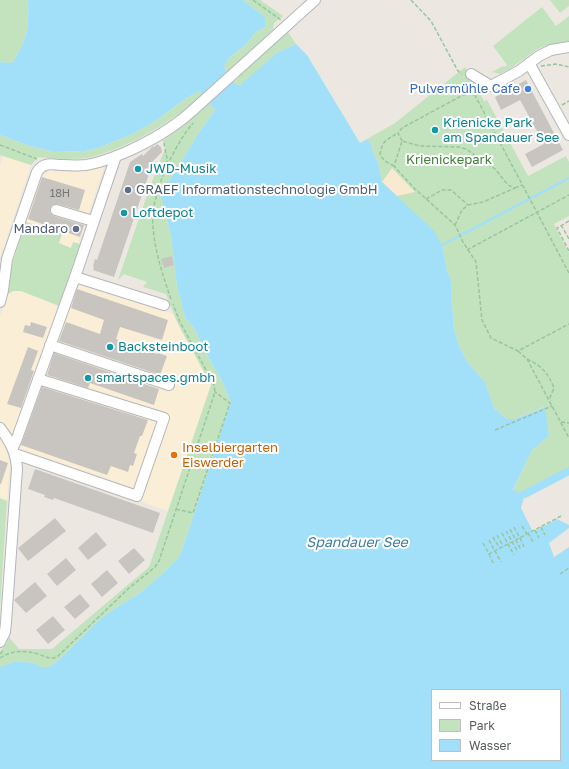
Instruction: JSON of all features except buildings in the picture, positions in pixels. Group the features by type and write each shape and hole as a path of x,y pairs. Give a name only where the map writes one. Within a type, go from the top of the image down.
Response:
{"street":[{"path":"0,302 7,259 37,172 40,168 47,164 72,166 100,162 143,144 162,134 202,102 315,0"},
{"path":"471,74 491,86 531,65 539,56 551,50 569,47"},
{"path":"531,65 569,135"},
{"path":"14,451 16,441 75,277 116,156"},
{"path":"56,210 94,222"},
{"path":"75,277 164,305"},
{"path":"50,345 169,385"},
{"path":"14,451 137,496 164,418 38,379"},
{"path":"0,428 7,437 16,459 5,632 0,642"}],"path":[{"path":"254,0 282,21"},
{"path":"411,0 432,21 458,71"},
{"path":"531,65 556,64 569,67"},
{"path":"549,400 554,388 550,378 538,364 527,359 518,351 491,338 482,320 476,262 467,250 455,225 414,188 394,166 384,161 380,155 381,147 388,139 393,137 402,128 463,95 474,93 569,273"},
{"path":"163,138 168,164 180,141 193,123"},
{"path":"398,133 402,140 420,146 459,147 466,149 495,169 508,185 515,188"},
{"path":"394,166 402,140"},
{"path":"0,145 41,160"},
{"path":"455,225 462,210 468,205 483,202 522,185"},
{"path":"426,199 442,190 451,190 468,205"},
{"path":"467,250 569,195"},
{"path":"569,221 557,228 569,251"},
{"path":"561,225 569,240"},
{"path":"518,351 569,324"},
{"path":"527,359 569,438"},
{"path":"176,509 193,513 230,403 215,392"},
{"path":"495,430 552,406"},
{"path":"561,422 569,423"},
{"path":"489,554 563,515"},
{"path":"522,526 533,542"},
{"path":"541,526 545,535"},
{"path":"514,527 524,546"},
{"path":"510,529 522,550"},
{"path":"535,530 539,538"},
{"path":"506,531 518,552"},
{"path":"502,533 514,555"},
{"path":"497,535 503,547"},
{"path":"493,537 500,548"},
{"path":"489,540 501,562"},
{"path":"483,543 494,565"},
{"path":"560,574 569,568"},
{"path":"0,658 14,651"}],"shaded area":[{"path":"3,156 31,165 0,258 0,166"},
{"path":"104,167 67,276 173,314 211,385 168,511 22,460 20,450 13,435 0,421 0,317 7,295 12,260 40,177 48,171 73,172"},
{"path":"0,439 5,447 10,463 7,501 0,498"}],"green space":[{"path":"0,0 28,0 28,26 21,47 12,63 0,62"},
{"path":"243,0 260,0 283,16 274,23 273,29 265,38 226,73 224,67 228,59 246,44 256,32 265,27 265,17"},
{"path":"550,0 569,0 569,6 560,13"},
{"path":"542,7 556,26 569,16 569,41 544,46 500,74 492,72 507,65 493,46"},
{"path":"288,32 296,44 276,53 244,83 237,85 234,82 243,71"},
{"name":"Krienickepark","path":"465,67 484,101 487,100 528,176 566,156 569,162 569,216 554,224 569,253 569,471 525,494 513,491 532,450 549,436 544,407 515,419 507,419 494,408 485,382 468,363 459,346 454,328 451,281 447,270 442,245 382,182 378,162 373,153 371,144 367,139 395,123"},
{"path":"200,91 202,92 202,97 161,126 128,144 98,155 75,159 38,157 31,165 0,155 0,135 27,145 54,152 85,151 101,147 134,133 154,122 186,98"},
{"path":"208,103 213,105 215,110 166,184 166,217 171,236 177,286 185,317 194,328 222,381 231,402 180,556 140,593 99,620 60,659 49,667 41,667 34,663 16,661 0,667 0,651 7,643 9,637 19,649 52,649 149,567 211,385 178,324 166,294 143,287 147,282 124,274 118,280 148,192 166,146 162,141 182,127"},
{"path":"26,222 62,234 59,243 71,248 73,242 80,244 59,306 21,291 13,291 7,295 11,267"},
{"path":"0,498 7,501 0,608"}],"sand":[{"path":"392,168 415,192 397,196 382,182"}],"water":[{"name":"Spandauer See","path":"28,0 243,0 265,17 265,27 256,32 246,44 228,59 224,67 227,75 237,85 240,85 276,53 296,44 307,55 360,143 367,139 371,144 373,153 378,162 382,182 434,231 442,245 447,270 451,281 454,328 459,346 468,363 485,382 494,408 507,419 515,419 545,407 549,436 532,450 513,490 525,494 521,508 533,532 557,519 569,525 569,528 549,543 554,557 569,547 569,769 0,769 0,667 16,661 34,663 41,667 49,667 60,659 99,620 140,593 180,556 231,402 222,381 194,328 185,317 177,286 171,236 161,196 166,184 215,110 203,97 200,91 186,98 154,122 134,133 101,147 85,151 54,152 27,145 0,135 0,62 12,63 21,47 28,26"}],"waterway":[{"path":"442,245 569,178"},
{"path":"525,494 569,471"}],"place":[{"name":"Pulvermühle Cafe","path":"528,89"},
{"name":"Krienicke Park am Spandauer See","path":"435,130"},
{"name":"JWD-Musik","path":"138,169"},
{"name":"GRAEF Informationstechnologie GmbH","path":"128,190"},
{"name":"Loftdepot","path":"124,213"},
{"name":"Mandaro","path":"76,229"},
{"name":"Backsteinboot","path":"110,347"},
{"name":"smartspaces.gmbh","path":"88,378"},
{"name":"Inselbiergarten Eiswerder","path":"174,455"}]}
